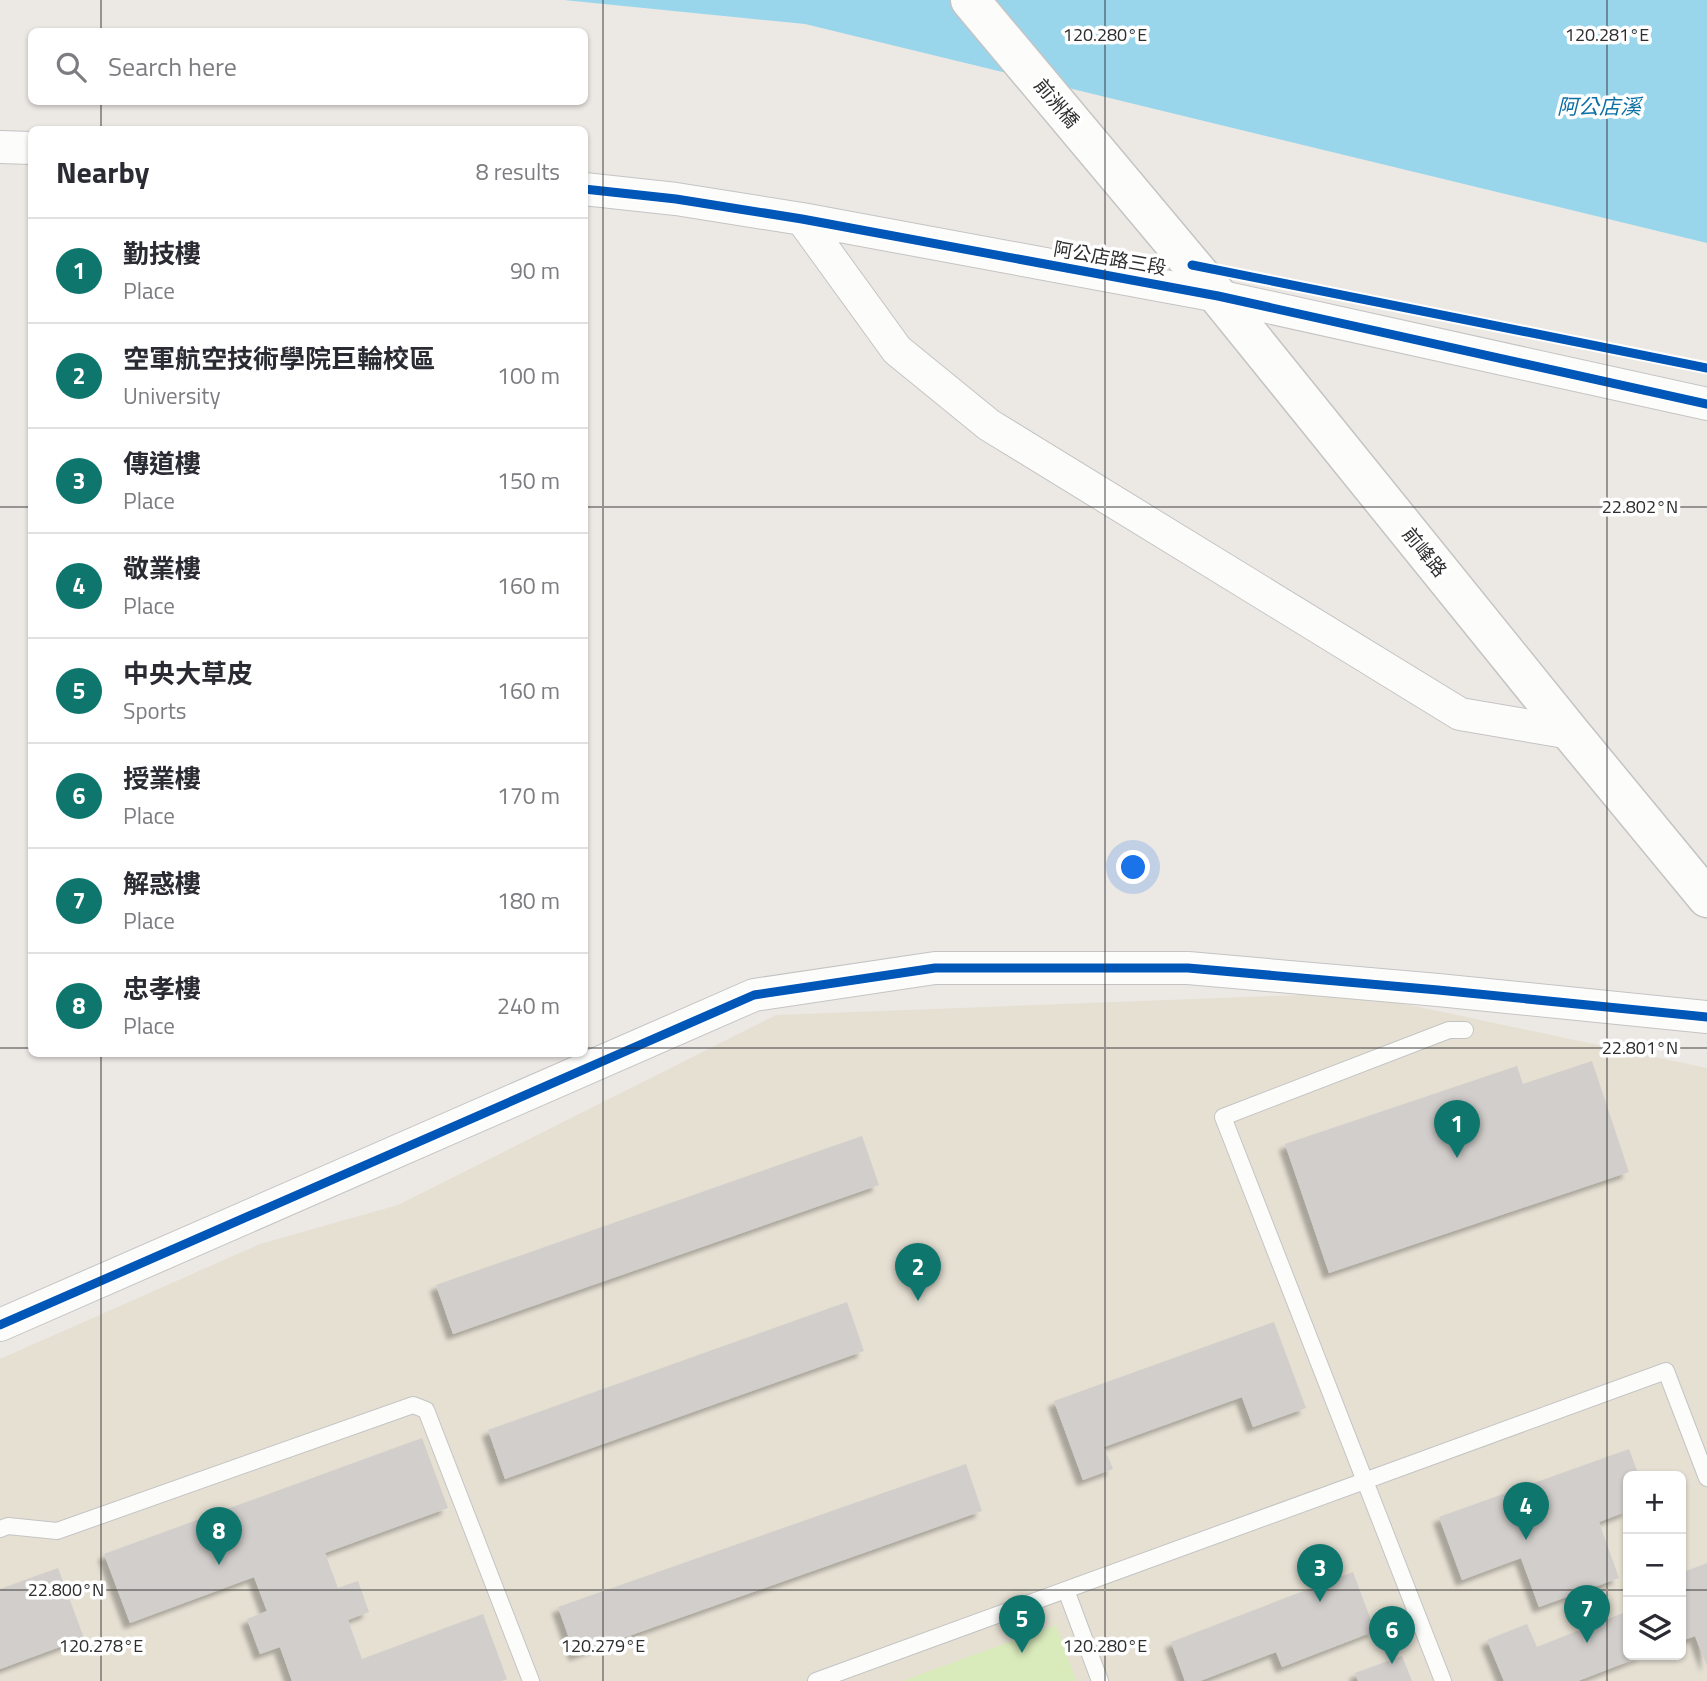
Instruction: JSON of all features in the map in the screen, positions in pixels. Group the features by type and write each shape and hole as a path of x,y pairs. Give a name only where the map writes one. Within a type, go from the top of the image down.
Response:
{"main road":[{"name":"前洲橋","path":"970,0 1143,206"},
{"name":"前峰路","path":"1143,206 1707,898"}],"street":[{"path":"0,147 28,148"},
{"name":"阿公店路三段","path":"588,189 676,199 802,219 1218,296 1707,404"},
{"path":"802,219 897,350 989,425 1460,714 1571,733"},
{"path":"0,1325 754,995 935,968 1188,968 1707,1017"}],"lane":[{"path":"1443,1681 1223,1117 1449,1030 1465,1030"},
{"path":"816,1681 1665,1371 1707,1478"},
{"path":"0,1529 8,1526 57,1531 412,1405 426,1410 531,1681"},
{"path":"1066,1590 1100,1681"}],"shaded area":[{"path":"1353,993 1707,1068 1707,1681 0,1681 0,1359 260,1244 398,1205 776,1015"}],"green space":[{"path":"1056,1625 1076,1681 902,1681"}],"water":[{"name":"阿公店溪","path":"564,0 1707,0 1707,243 805,24"}],"building":[{"path":"1592,1061 1629,1172 1329,1273 1285,1144 1517,1066 1523,1084"},
{"path":"862,1136 879,1185 453,1334 436,1285"},
{"path":"847,1302 864,1351 505,1479 488,1430"},
{"path":"1274,1322 1306,1408 1253,1427 1242,1397 1104,1447 1113,1469 1083,1480 1054,1401"},
{"path":"422,1438 448,1508 325,1553 338,1588 358,1581 369,1612 348,1620 362,1659 483,1614 507,1679 292,1681 280,1647 260,1654 247,1619 267,1611 254,1577 130,1623 104,1554"},
{"path":"1629,1449 1637,1471 1623,1471 1623,1513 1599,1522 1619,1578 1539,1607 1521,1558 1462,1580 1439,1517"},
{"path":"966,1464 982,1511 575,1655 558,1607"},
{"path":"1707,1563 1707,1666 1695,1636 1686,1639 1686,1571"},
{"path":"58,1568 84,1638 0,1669 0,1589"},
{"path":"1353,1572 1375,1631 1282,1667 1276,1652 1200,1681 1185,1681 1171,1642"},
{"path":"1623,1613 1623,1660 1632,1660 1578,1681 1504,1681 1487,1640 1527,1624 1537,1647"},
{"path":"1402,1656 1412,1681 1358,1681 1355,1673"}],"cycle path":[{"path":"588,189 676,199 802,219 1218,296 1707,404"},
{"path":"1192,265 1707,368"},
{"path":"0,1325 754,995 935,968 1188,968 1707,1017"}],"place":[{"name":"勤技樓","path":"1457,1158"},
{"name":"空軍航空技術學院巨輪校區","path":"918,1301"},
{"name":"敬業樓","path":"1526,1540"},
{"name":"忠孝樓","path":"219,1565"},
{"name":"傳道樓","path":"1320,1602"},
{"name":"解惑樓","path":"1587,1643"},
{"name":"中央大草皮","path":"1022,1653"},
{"name":"授業樓","path":"1392,1664"}]}
